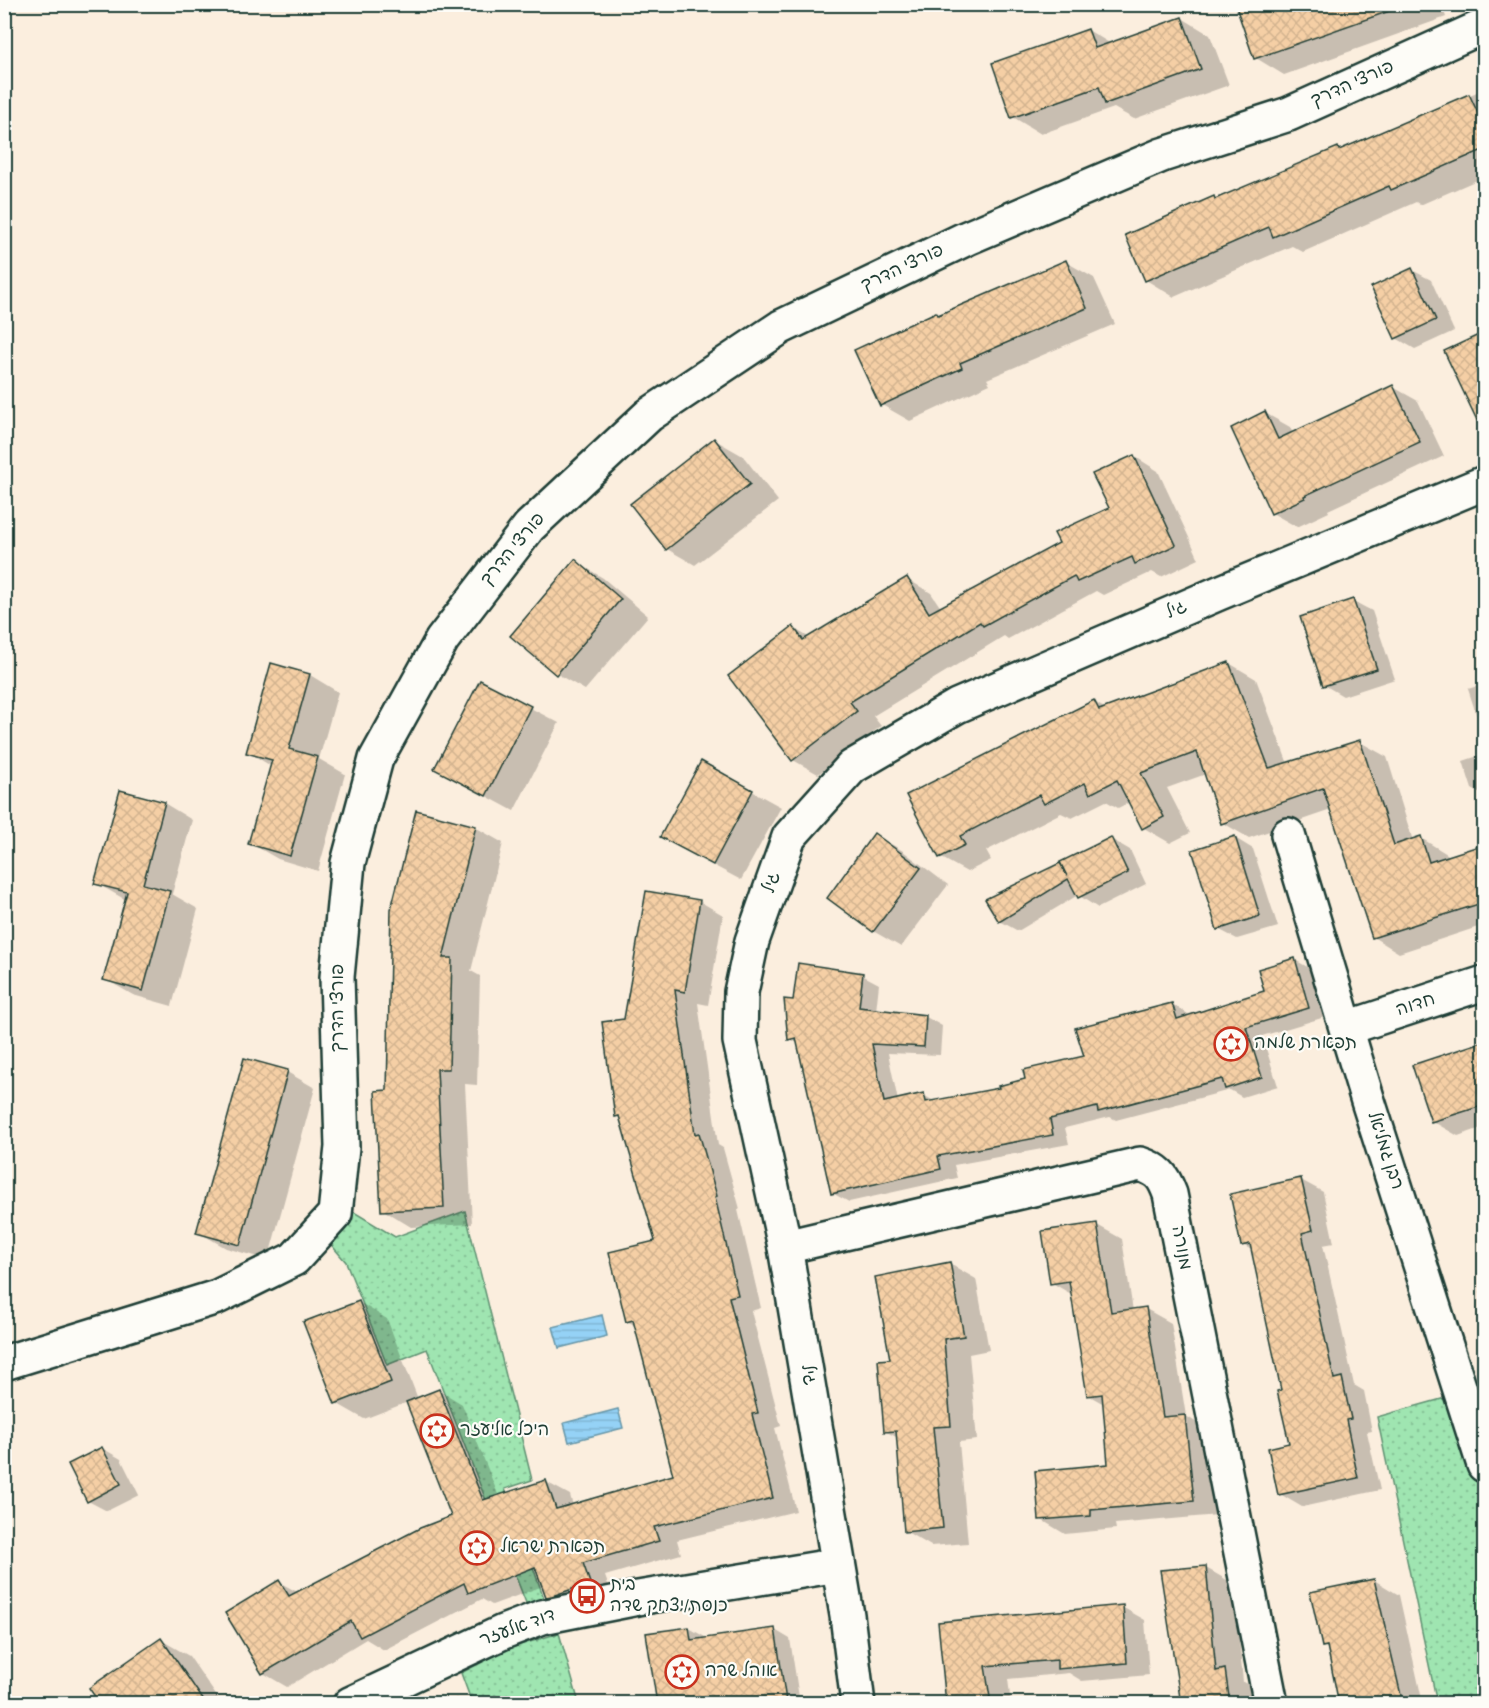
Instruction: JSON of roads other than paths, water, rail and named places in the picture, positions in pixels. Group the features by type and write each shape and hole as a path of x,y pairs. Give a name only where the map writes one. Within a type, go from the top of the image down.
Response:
{"street":[{"path":"1481,4 1485,14"},
{"name":"פורצי הדרך","path":"4,1363 217,1298 294,1259 335,1214 342,1147 337,977 348,863 376,759 442,640 529,527 649,415 781,327 967,238 1162,155 1289,114 1485,26"},
{"name":"גיל","path":"858,1704 847,1615 785,1247 740,1041 741,992 752,941 789,837 852,767 957,706 1218,593 1485,483"},
{"name":"רבן גמליאל","path":"1288,835 1371,1113 1482,1449"},
{"name":"חדוה","path":"1347,1028 1485,983"},
{"name":"מנורה","path":"785,1247 1140,1164 1154,1169 1165,1180 1170,1194 1270,1704"},
{"name":"דוד אלעזר","path":"350,1704 503,1632 542,1617 638,1598 838,1565"}],"water":[{"path":"602,1315 607,1336 559,1348 553,1327"},
{"path":"618,1409 623,1428 569,1442 564,1423"}],"place":[{"name":"תפארת שלמה","path":"1231,1044"},
{"name":"היכל אליעזר","path":"437,1431"},
{"name":"תפארת ישראל","path":"477,1548"},
{"name":"בית כנסת/יצחק שדה","path":"587,1596"},
{"name":"אוהל שרה","path":"682,1672"}]}
